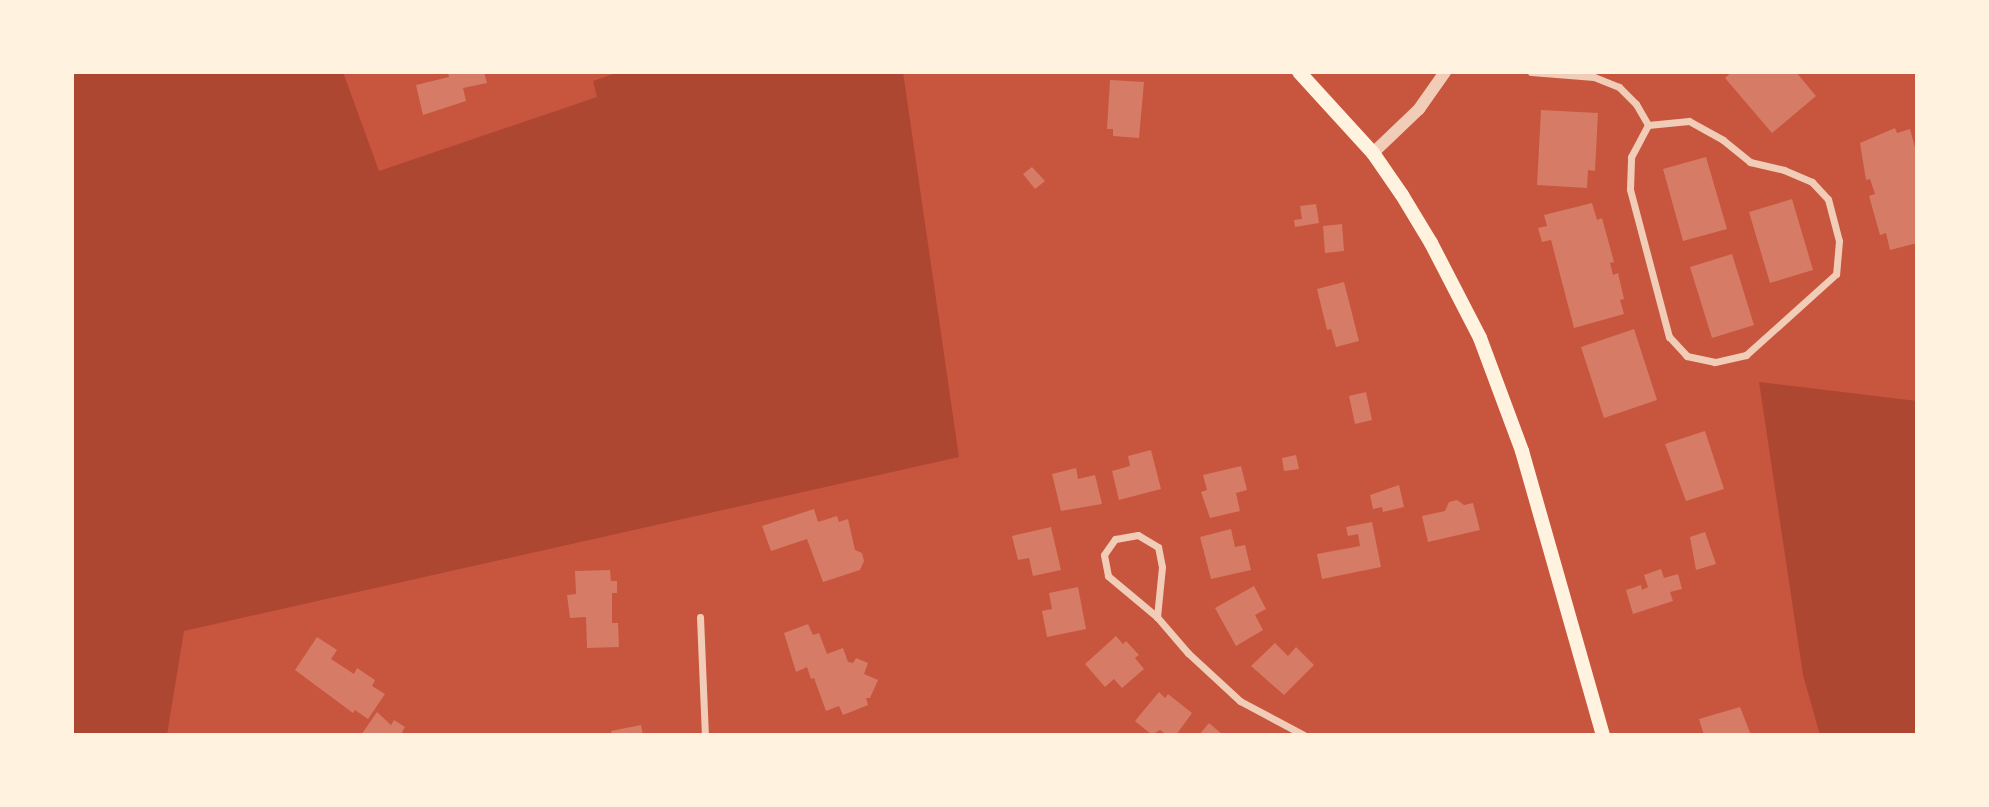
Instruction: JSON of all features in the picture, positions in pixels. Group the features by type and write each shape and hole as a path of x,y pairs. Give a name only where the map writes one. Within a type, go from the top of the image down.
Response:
{"main road":[{"path":"1299,72 1373,153 1431,243 1480,338 1501,388 1522,451 1603,735"}],"street":[{"path":"1373,153 1419,109 1445,72"},
{"path":"1531,72 1594,78 1619,87 1636,104 1648,125"},
{"path":"1689,121 1723,140 1750,162 1784,170 1812,183 1828,199 1839,241 1836,274 1746,355 1715,362 1687,356 1669,337 1630,189 1632,157 1648,125 1689,121"},
{"path":"1157,617 1162,567 1158,547 1138,535 1115,539 1104,555 1108,576 1157,617 1188,653 1240,701 1304,735"},
{"path":"700,617 705,735"}],"shaded area":[{"path":"72,72 343,72 379,171 597,97 593,81 619,72 903,72 959,457 184,631 167,735 72,735"},
{"path":"1759,382 1917,401 1917,735 1820,735 1803,675"}],"building":[{"path":"448,72 484,72 487,83 463,88 466,101 423,115 416,85 449,77"},
{"path":"1732,72 1796,72 1816,96 1772,133 1725,78"},
{"path":"1110,80 1144,82 1139,138 1113,136 1113,129 1107,129"},
{"path":"1541,110 1598,113 1595,171 1588,170 1587,188 1537,185"},
{"path":"1895,128 1897,133 1910,129 1917,155 1917,243 1890,250 1886,233 1880,235 1869,196 1875,194 1870,179 1866,180 1860,143"},
{"path":"1706,157 1727,229 1683,241 1663,169"},
{"path":"1032,167 1045,181 1035,189 1023,174"},
{"path":"1792,199 1813,270 1770,283 1749,212"},
{"path":"1592,203 1597,220 1602,218 1614,262 1610,263 1613,275 1618,273 1624,299 1620,300 1624,314 1574,328 1551,240 1542,242 1538,228 1547,226 1544,215"},
{"path":"1316,204 1319,223 1295,227 1294,220 1302,219 1300,206"},
{"path":"1342,224 1344,251 1325,253 1323,226"},
{"path":"1732,254 1754,325 1712,338 1690,267"},
{"path":"1344,282 1359,341 1336,347 1331,329 1327,330 1317,289"},
{"path":"1634,329 1657,400 1604,418 1581,347"},
{"path":"1366,392 1372,420 1355,424 1349,396"},
{"path":"1705,431 1724,489 1686,501 1665,444"},
{"path":"1151,450 1161,489 1119,500 1112,471 1130,466 1128,456"},
{"path":"1296,455 1299,469 1284,471 1282,458"},
{"path":"1241,466 1247,490 1236,493 1240,511 1210,518 1201,492 1207,490 1203,475"},
{"path":"1076,468 1078,479 1095,475 1102,504 1061,511 1052,474"},
{"path":"1399,485 1404,507 1383,512 1382,507 1373,509 1370,495"},
{"path":"1457,500 1464,505 1473,503 1480,530 1428,542 1422,516 1445,511 1449,502"},
{"path":"814,509 818,522 837,516 839,522 848,519 855,550 862,553 864,561 860,570 823,582 807,539 771,551 762,526"},
{"path":"1372,522 1381,567 1322,579 1317,554 1360,546 1358,534 1348,536 1346,527"},
{"path":"1051,527 1061,570 1033,576 1029,558 1018,560 1012,536"},
{"path":"1231,529 1235,547 1245,545 1251,570 1211,579 1200,537"},
{"path":"1705,532 1716,564 1696,570 1690,537"},
{"path":"1661,569 1664,578 1678,574 1682,589 1670,592 1673,601 1633,614 1626,590 1641,585 1642,590 1648,587 1644,575"},
{"path":"610,570 611,581 617,581 617,593 612,593 612,623 618,623 619,647 587,648 586,617 570,618 567,595 576,594 575,571"},
{"path":"1254,586 1266,609 1255,615 1263,630 1236,646 1215,608"},
{"path":"1078,587 1086,629 1047,637 1042,611 1052,609 1049,593"},
{"path":"808,624 813,635 819,633 827,654 843,648 848,662 853,663 856,658 868,663 864,674 878,680 870,698 866,698 868,705 843,715 839,706 826,711 807,667 796,672 784,633"},
{"path":"1116,636 1123,644 1126,641 1139,655 1135,658 1144,669 1122,688 1114,679 1105,687 1085,664"},
{"path":"317,637 337,650 331,659 354,674 357,668 375,680 372,686 385,694 368,719 355,710 353,713 295,670"},
{"path":"1275,643 1288,656 1296,647 1314,665 1284,695 1251,666"},
{"path":"1159,692 1165,698 1168,694 1192,713 1176,735 1167,735 1160,730 1152,735 1135,721"},
{"path":"1740,707 1751,735 1704,735 1699,719"},
{"path":"377,712 391,725 394,720 405,727 402,732 407,735 361,735"},
{"path":"1209,723 1223,735 1199,735"},
{"path":"641,725 643,735 612,735 611,731"}]}
